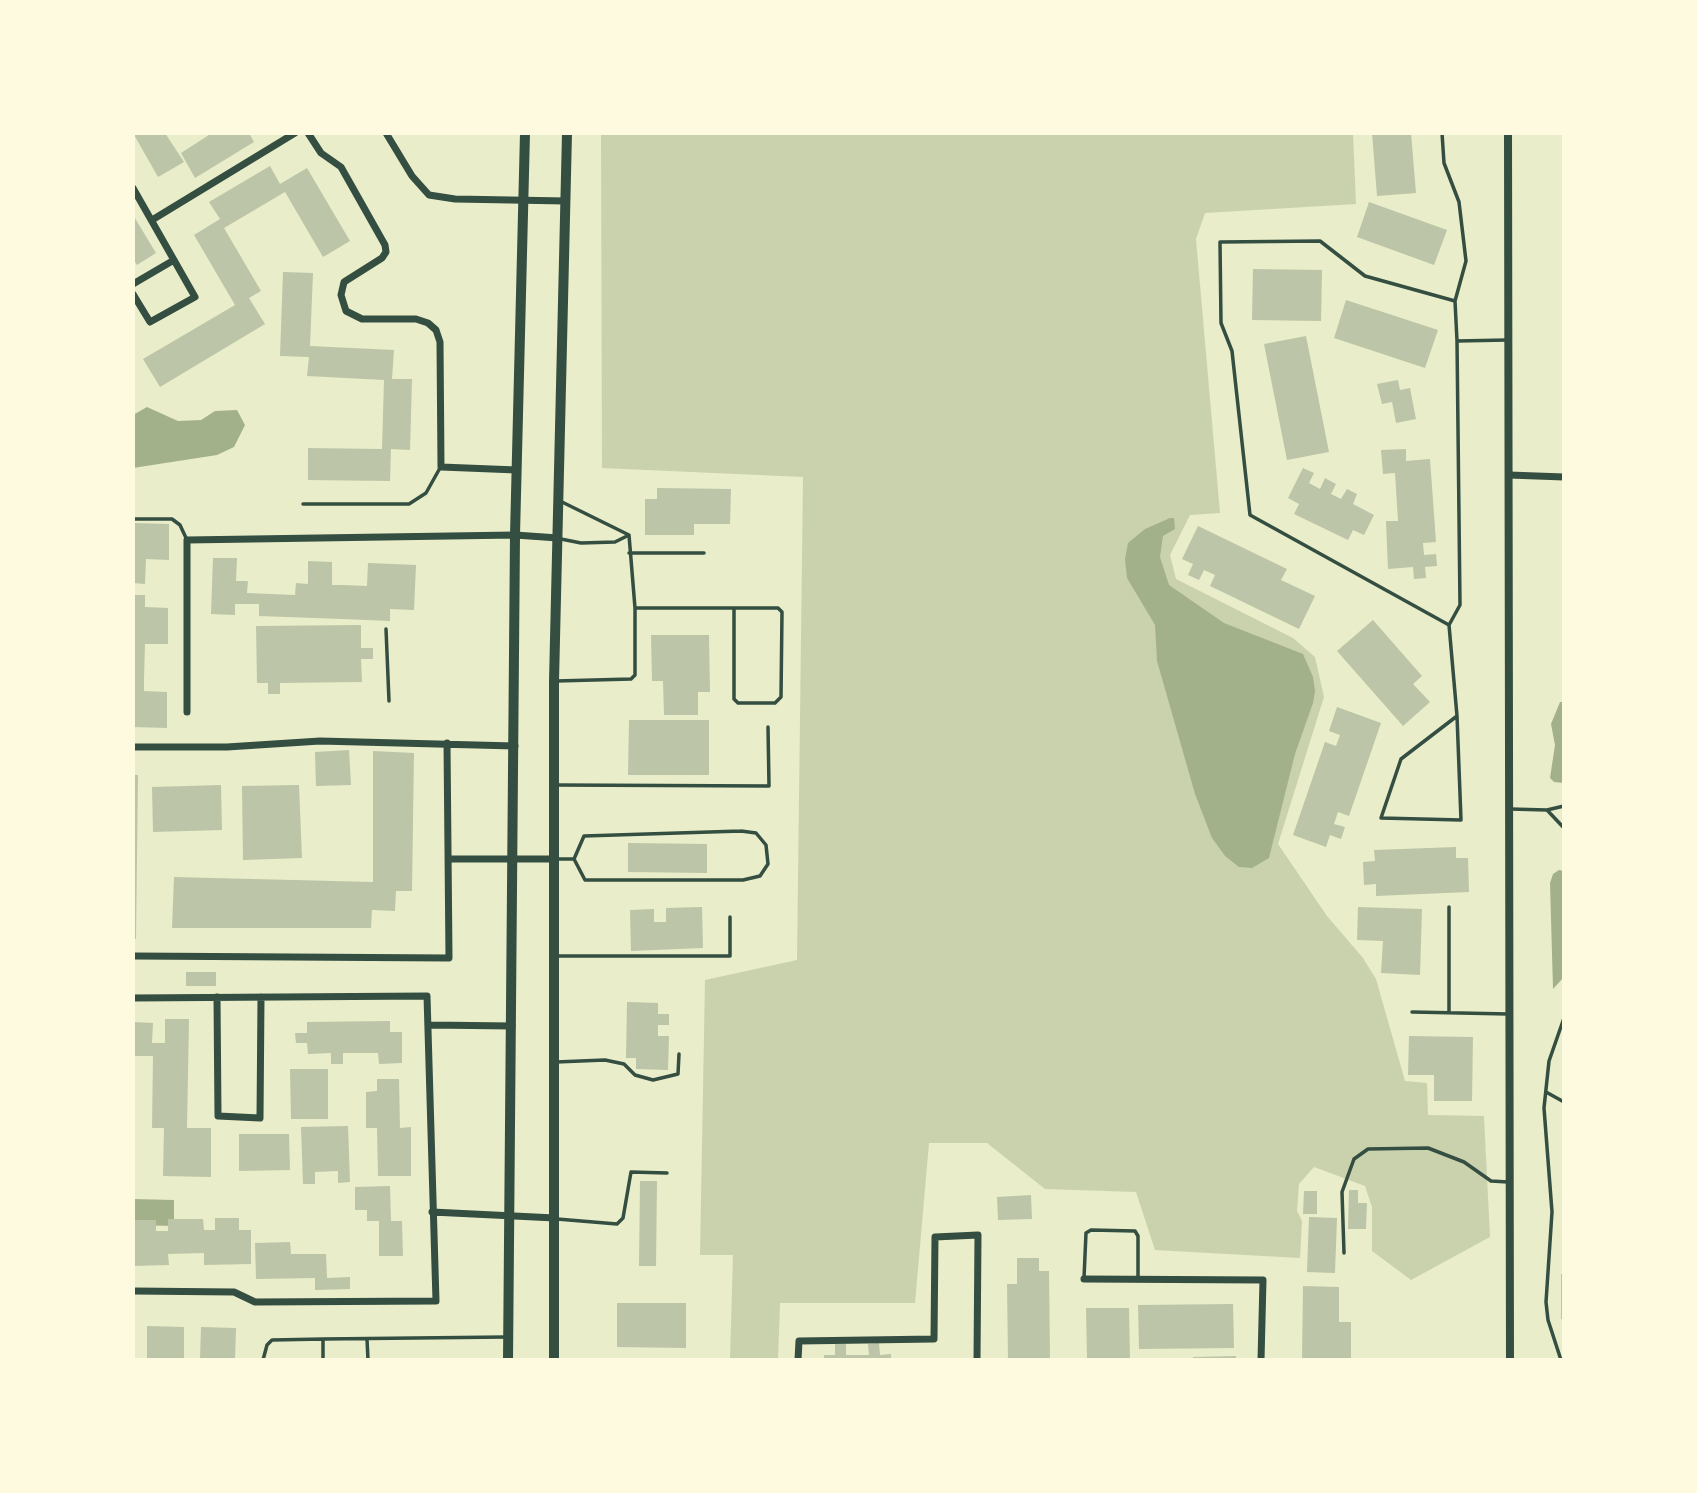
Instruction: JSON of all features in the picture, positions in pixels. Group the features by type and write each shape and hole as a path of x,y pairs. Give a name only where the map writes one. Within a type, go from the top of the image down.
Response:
{"main road":[{"path":"508,1360 515,536 525,133"},
{"path":"554,1360 554,681 567,133"}],"street":[{"path":"152,220 295,133"},
{"path":"308,133 321,153 341,166 385,244 386,252 382,258 344,282 341,295 346,311 362,319 416,318 436,330 440,342 441,467 517,470"},
{"path":"1508,133 1510,1360"},
{"path":"387,135 412,176 429,195 455,199 566,201"},
{"path":"133,188 195,297 150,322 133,294"},
{"path":"133,284 174,260"},
{"path":"1509,475 1564,477"},
{"path":"187,712 187,540 515,536 558,538"},
{"path":"133,747 227,747 320,741 515,746"},
{"path":"133,956 449,958 447,743"},
{"path":"448,859 554,859"},
{"path":"133,998 427,996 436,1301 255,1301 234,1292 133,1291"},
{"path":"217,997 218,1116 260,1118 261,997"},
{"path":"429,1025 512,1026"},
{"path":"432,1212 555,1219"},
{"path":"798,1360 799,1341 934,1339 935,1237 978,1236 977,1360"},
{"path":"1084,1279 1263,1280 1261,1360"}],"lane":[{"path":"387,135 397,133"},
{"path":"1442,133 1444,163 1459,202 1466,261 1455,301 1461,605 1450,625 1457,716 1461,820 1381,818 1401,759 1457,716"},
{"path":"1450,625 1250,515 1232,351 1221,323 1220,242 1320,241 1365,276 1455,301"},
{"path":"1457,341 1509,340"},
{"path":"303,505 409,504 426,493 441,467"},
{"path":"558,500 629,535"},
{"path":"133,519 172,519 180,525 187,540"},
{"path":"558,538 581,543 615,542 629,535"},
{"path":"554,681 631,679 635,675 635,608 629,535"},
{"path":"629,553 704,553"},
{"path":"1564,572 1564,651"},
{"path":"635,608 778,608 782,612 781,697 775,703 738,703 733,699 733,609"},
{"path":"386,628 388,702"},
{"path":"554,785 769,786 768,727"},
{"path":"1510,809 1547,810 1564,807"},
{"path":"1547,810 1564,828"},
{"path":"741,831 756,834 766,845 768,864 760,876 743,880 585,880 574,859 584,836 741,831"},
{"path":"554,859 574,859"},
{"path":"1449,907 1449,1013"},
{"path":"554,956 730,956 730,917"},
{"path":"1412,1013 1510,1014"},
{"path":"1561,1360 1548,1320 1546,1302 1552,1212 1544,1108 1549,1061 1564,1018"},
{"path":"554,1062 605,1060 624,1064 635,1075 653,1080 678,1074 679,1054"},
{"path":"1546,1092 1564,1102"},
{"path":"1344,1253 1342,1192 1354,1159 1368,1149 1428,1148 1464,1162 1491,1181 1510,1182"},
{"path":"555,1219 617,1224 623,1219 631,1172 667,1173"},
{"path":"1084,1279 1086,1233 1091,1230 1135,1231 1138,1236 1138,1279"},
{"path":"263,1360 267,1345 272,1340 508,1337"},
{"path":"323,1339 323,1360"},
{"path":"368,1339 368,1360"}],"shaded area":[{"path":"601,133 1353,133 1356,204 1205,213 1196,239 1220,513 1190,515 1170,555 1176,579 1293,638 1315,657 1324,697 1278,844 1327,916 1363,958 1376,979 1405,1081 1427,1083 1428,1115 1484,1116 1490,1237 1411,1280 1372,1251 1372,1207 1365,1186 1314,1167 1299,1184 1297,1211 1302,1221 1300,1258 1155,1250 1136,1192 1045,1189 987,1143 929,1143 915,1303 780,1303 778,1360 730,1360 733,1255 700,1255 705,980 797,960 803,477 602,468"},
{"path":"147,407 178,421 201,420 215,411 237,410 245,425 234,447 217,455 133,468 133,415"},
{"path":"1174,518 1175,529 1163,536 1160,557 1169,585 1224,623 1303,654 1313,677 1313,703 1295,754 1269,858 1252,868 1239,867 1225,856 1212,838 1195,794 1157,661 1155,625 1127,578 1125,559 1128,543 1145,529"},
{"path":"1560,702 1564,702 1564,783 1554,782 1550,778 1555,745 1551,724"},
{"path":"1559,870 1564,871 1564,977 1553,989 1550,883 1553,874"},
{"path":"133,1199 174,1200 174,1226 133,1225"}],"building":[{"path":"133,133 165,133 184,162 158,177"},
{"path":"212,133 249,133 254,142 195,178 181,153"},
{"path":"1372,133 1411,133 1416,193 1377,196"},
{"path":"270,166 280,184 307,168 350,241 323,257 285,192 224,228 261,291 249,298 265,324 160,387 143,359 235,305 194,235 220,219 209,202"},
{"path":"1369,202 1447,230 1434,265 1357,237"},
{"path":"133,215 156,253 137,265 133,259"},
{"path":"1253,269 1322,270 1321,321 1252,320"},
{"path":"283,272 313,273 310,346 394,350 392,379 412,379 410,450 391,449 390,481 308,480 308,448 382,449 384,380 307,376 309,357 280,356"},
{"path":"1346,300 1438,330 1425,368 1334,338"},
{"path":"1306,336 1329,452 1287,460 1264,344"},
{"path":"1398,380 1400,390 1410,388 1416,419 1396,423 1392,402 1382,404 1377,384"},
{"path":"1406,449 1406,461 1430,459 1436,542 1423,543 1424,555 1436,554 1437,566 1425,567 1426,578 1414,579 1413,567 1388,569 1386,521 1398,521 1395,473 1383,474 1381,450"},
{"path":"1303,468 1314,473 1309,483 1320,489 1325,478 1336,484 1331,494 1341,499 1347,489 1357,494 1353,504 1374,515 1364,535 1353,530 1348,540 1294,514 1299,504 1288,498"},
{"path":"657,488 731,489 730,524 694,524 694,535 645,535 645,499 657,499"},
{"path":"133,523 169,524 169,560 146,559 145,584 133,583"},
{"path":"1198,526 1287,569 1281,580 1315,596 1299,629 1210,586 1215,575 1204,570 1199,580 1188,575 1193,564 1182,559"},
{"path":"213,558 237,558 236,581 248,581 247,593 295,595 296,583 308,584 308,561 332,562 332,585 367,586 368,563 416,565 414,610 390,609 390,621 259,616 259,604 235,604 235,615 211,614"},
{"path":"133,595 145,595 145,607 168,608 168,644 145,644 144,680 144,691 167,692 167,728 133,727"},
{"path":"1373,620 1422,676 1413,684 1430,702 1403,726 1337,651"},
{"path":"361,625 361,648 373,648 373,659 361,659 362,682 280,683 280,694 268,694 268,683 257,683 256,626"},
{"path":"651,635 709,635 710,692 698,692 698,715 664,715 663,681 652,681"},
{"path":"1337,707 1381,723 1349,816 1338,812 1334,824 1345,827 1341,839 1330,835 1326,847 1293,835 1325,742 1336,746 1340,735 1329,731"},
{"path":"629,720 709,720 709,775 628,775"},
{"path":"349,750 351,785 316,786 315,752"},
{"path":"373,751 414,753 412,891 396,891 395,911 372,910 371,928 172,928 174,877 373,882"},
{"path":"133,775 138,775 136,939 133,939"},
{"path":"221,785 222,830 153,832 152,787"},
{"path":"299,785 302,858 243,860 242,786"},
{"path":"628,843 707,844 707,873 628,872"},
{"path":"1456,847 1456,858 1468,858 1469,892 1376,896 1376,884 1364,885 1363,862 1375,861 1374,850"},
{"path":"702,907 703,948 631,951 630,910 654,909 654,922 666,922 666,908"},
{"path":"1358,907 1422,909 1420,975 1381,973 1383,941 1357,940"},
{"path":"186,972 216,972 216,986 186,986"},
{"path":"627,1002 658,1003 658,1014 669,1014 669,1025 658,1025 658,1036 669,1036 668,1070 636,1069 636,1058 626,1058"},
{"path":"165,1019 189,1019 187,1128 211,1128 211,1177 163,1176 164,1128 152,1128 153,1056 133,1056 133,1022 153,1023 152,1043 165,1043"},
{"path":"390,1021 390,1032 402,1032 402,1063 379,1064 378,1053 343,1053 343,1064 331,1064 331,1053 308,1054 307,1043 296,1043 295,1033 307,1033 307,1022"},
{"path":"1409,1036 1473,1037 1472,1101 1434,1101 1434,1075 1408,1075"},
{"path":"290,1069 328,1069 328,1119 291,1119"},
{"path":"377,1079 399,1079 400,1128 411,1127 411,1176 378,1176 377,1128 366,1128 366,1092 377,1091"},
{"path":"348,1126 350,1182 338,1183 338,1171 315,1172 315,1184 303,1184 301,1127"},
{"path":"239,1134 289,1134 290,1170 239,1171"},
{"path":"640,1181 657,1181 656,1266 639,1266"},
{"path":"390,1186 391,1221 402,1221 403,1256 379,1256 379,1221 367,1221 367,1210 355,1210 355,1187"},
{"path":"1349,1190 1358,1190 1358,1203 1367,1203 1366,1229 1348,1229"},
{"path":"1304,1191 1317,1191 1317,1214 1303,1214"},
{"path":"1031,1195 1032,1219 998,1220 997,1197"},
{"path":"1309,1217 1337,1218 1335,1273 1307,1272"},
{"path":"215,1218 239,1218 239,1230 251,1230 251,1264 204,1265 204,1253 168,1254 169,1265 133,1266 133,1220 156,1220 156,1231 168,1231 168,1219 203,1219 204,1230 215,1230"},
{"path":"290,1242 291,1254 326,1254 327,1278 350,1277 350,1289 315,1290 315,1278 256,1279 255,1243"},
{"path":"1017,1258 1039,1258 1039,1271 1049,1271 1050,1360 1008,1360 1007,1284 1017,1284"},
{"path":"1561,1274 1564,1274 1564,1319 1561,1319"},
{"path":"1303,1286 1339,1287 1339,1322 1351,1322 1351,1360 1302,1360"},
{"path":"617,1303 686,1303 686,1348 617,1347"},
{"path":"1233,1304 1234,1348 1139,1349 1138,1305"},
{"path":"1086,1308 1129,1308 1130,1360 1087,1360"},
{"path":"147,1326 184,1327 184,1360 147,1360"},
{"path":"201,1327 236,1328 235,1360 200,1360"},
{"path":"879,1343 880,1355 891,1354 891,1360 824,1360 824,1355 835,1355 835,1344 846,1344 846,1355 869,1355 868,1344"},
{"path":"1236,1356 1236,1360 1193,1360 1193,1357"}]}
